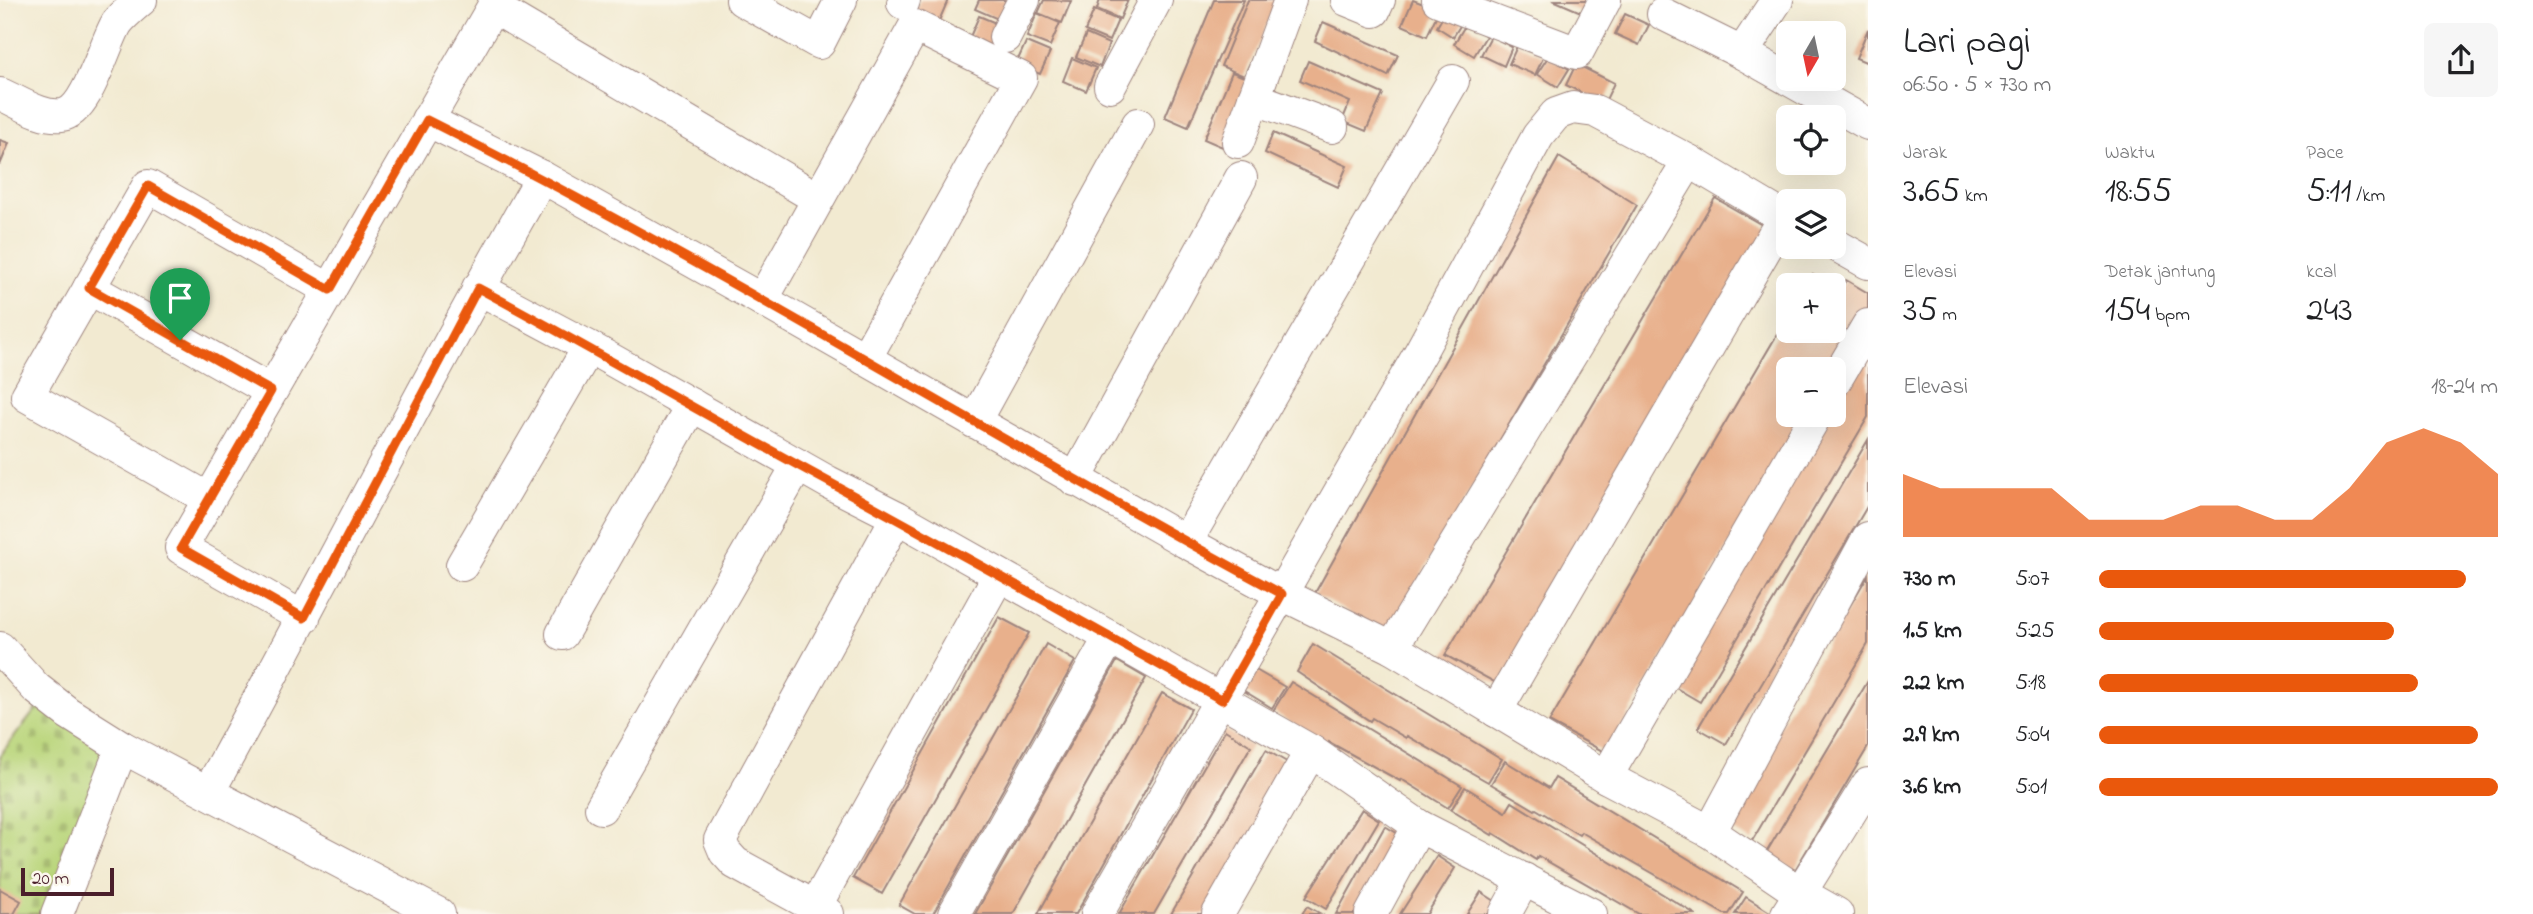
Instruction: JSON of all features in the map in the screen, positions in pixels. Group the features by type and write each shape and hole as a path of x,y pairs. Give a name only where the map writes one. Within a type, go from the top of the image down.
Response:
{"street":[{"path":"0,94 42,113 62,115 72,111 82,98 118,22 141,0"},
{"path":"742,0 819,43 841,0"},
{"path":"1005,37 1024,0"},
{"path":"1110,86 1156,0"},
{"path":"1238,142 1290,0"},
{"path":"1347,0 1374,11 1379,0"},
{"path":"1438,0 1577,53 1605,0"},
{"path":"1742,53 1777,0"},
{"path":"304,618 181,548 493,7 817,198"},
{"path":"1663,14 1742,53 1868,124"},
{"path":"762,300 915,26 1021,78 865,359"},
{"path":"1186,542 1453,81"},
{"path":"1254,98 1332,127"},
{"path":"1097,914 1422,349 1538,136 1556,114 1573,108 1595,111 1689,161 1776,213"},
{"path":"427,120 542,177 1186,542 1282,594 1392,648 1606,778 1710,832 1793,903 1838,914"},
{"path":"974,422 1138,124"},
{"path":"1392,648 1689,161"},
{"path":"209,791 304,618 478,288 542,177"},
{"path":"1075,480 1241,178"},
{"path":"209,499 27,396 148,186 330,290"},
{"path":"1496,710 1776,236"},
{"path":"1846,250 1868,262"},
{"path":"89,288 271,391"},
{"path":"478,288 897,517 1222,700 1311,751 1419,826 1591,914"},
{"path":"1846,362 1868,324"},
{"path":"462,565 589,347"},
{"path":"562,634 692,405"},
{"path":"1606,778 1809,427"},
{"path":"601,808 798,465"},
{"path":"897,517 720,840 725,852 735,863 821,910 999,575"},
{"path":"1710,832 1868,538"},
{"path":"954,914 1110,637"},
{"path":"0,648 36,688 68,713 122,747 439,914"},
{"path":"57,914 122,747"},
{"path":"1218,914 1311,751"},
{"path":"1793,903 1868,785"},
{"path":"1371,914 1419,826"},
{"path":"1505,914 1524,879"}],"green space":[{"path":"41,703 126,753 65,914 0,914 0,755"}],"building":[{"path":"920,0 948,0 936,28 912,18"},
{"path":"979,0 1006,0 998,19 975,9"},
{"path":"1044,0 1071,1 1062,23 1038,13"},
{"path":"1100,0 1128,0 1120,19 1097,9"},
{"path":"1214,0 1244,0 1188,127 1165,117"},
{"path":"1248,0 1278,0 1244,76 1221,66"},
{"path":"1413,0 1439,10 1427,36 1402,25"},
{"path":"1553,0 1597,0 1590,16"},
{"path":"1094,10 1118,20 1109,41 1085,31"},
{"path":"1446,11 1463,21 1453,37 1437,27"},
{"path":"1037,13 1060,23 1050,46 1027,37"},
{"path":"1625,14 1649,25 1639,45 1615,34"},
{"path":"979,16 1003,26 993,49 969,39"},
{"path":"1323,22 1398,55 1388,76 1315,41"},
{"path":"1466,24 1486,36 1474,56 1454,44"},
{"path":"1868,29 1868,63 1856,58"},
{"path":"1086,34 1109,44 1100,67 1076,57"},
{"path":"1491,36 1512,47 1504,66 1481,55"},
{"path":"1026,42 1050,52 1040,74 1016,64"},
{"path":"1518,44 1544,56 1535,75 1509,64"},
{"path":"1548,57 1569,69 1558,87 1537,74"},
{"path":"1072,58 1096,68 1086,91 1063,81"},
{"path":"1308,61 1383,94 1366,131 1342,121 1350,102 1300,80"},
{"path":"1576,64 1614,83 1604,104 1566,85"},
{"path":"1232,72 1256,82 1227,149 1204,139"},
{"path":"1273,133 1347,166 1338,187 1265,153"},
{"path":"0,140 9,143 0,165"},
{"path":"1559,157 1637,205 1386,635 1315,593"},
{"path":"1715,198 1774,232 1505,688 1445,655"},
{"path":"1846,280 1868,293 1868,310 1840,357 1776,357 1776,427 1799,427 1606,753 1549,722 1776,336 1776,343 1846,343"},
{"path":"1868,352 1868,417 1700,702 1671,685 1824,427 1846,427 1846,389"},
{"path":"1868,440 1868,505 1726,744 1698,728"},
{"path":"1868,575 1868,644 1752,841 1722,824"},
{"path":"999,617 1029,633 882,894 853,878"},
{"path":"1046,644 1075,661 933,914 915,914 899,905"},
{"path":"1313,644 1502,759 1488,782 1407,736 1406,738 1372,718 1370,721 1297,672"},
{"path":"1117,661 1146,678 1013,914 975,914"},
{"path":"1254,669 1285,687 1272,708 1241,689"},
{"path":"1868,681 1868,747 1795,870 1766,853"},
{"path":"1291,682 1462,786 1448,808 1401,779 1400,781 1329,742 1327,746 1273,711"},
{"path":"1162,693 1191,709 1076,914 1038,914"},
{"path":"1225,730 1251,746 1154,914 1119,914"},
{"path":"1266,750 1292,765 1206,914 1171,914"},
{"path":"1505,761 1549,788 1555,778 1743,892 1729,914 1724,914 1581,832 1579,835 1491,784"},
{"path":"1465,787 1506,812 1512,802 1695,914 1639,914 1538,856 1536,860 1451,810"},
{"path":"1362,809 1379,820 1326,909 1306,897"},
{"path":"1385,826 1410,841 1370,914 1336,914"},
{"path":"1437,856 1455,868 1427,914 1400,914"},
{"path":"0,889 21,901 14,914 0,914"},
{"path":"1481,892 1498,903 1491,914 1467,914"},
{"path":"1746,897 1773,914 1735,914"},
{"path":"1307,906 1321,914 1302,914"}],"route":[{"path":"427,120 542,177 1075,480 1282,594 1222,700 897,517 828,482 589,347 478,288 304,618 181,548 271,391 180,340 89,288 148,186 330,290 427,120"}]}
